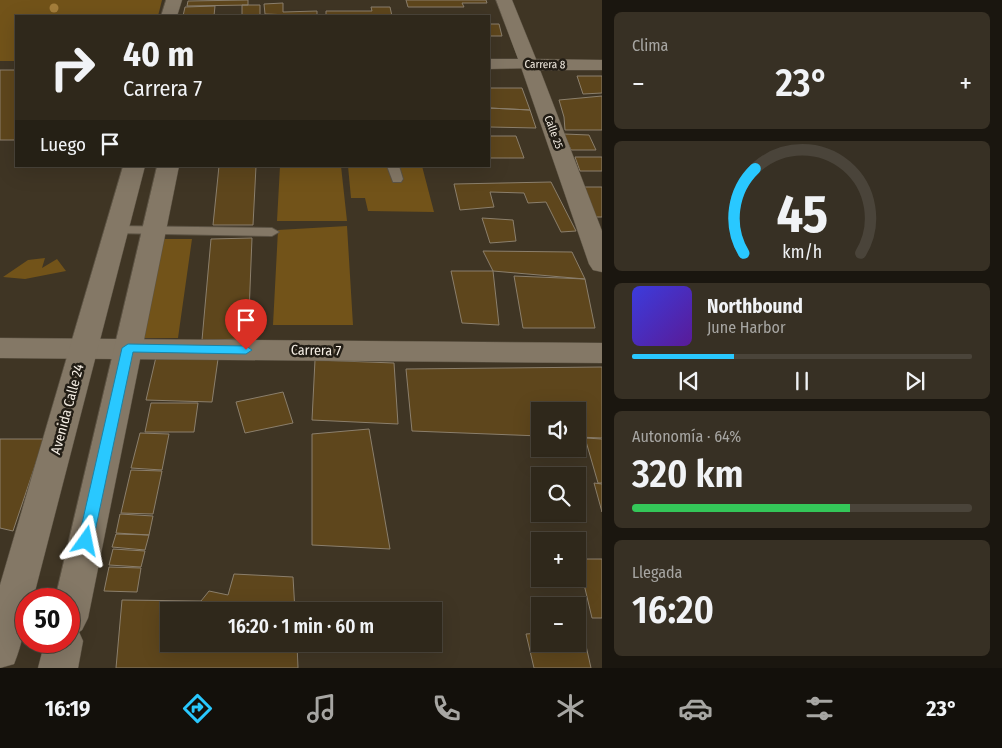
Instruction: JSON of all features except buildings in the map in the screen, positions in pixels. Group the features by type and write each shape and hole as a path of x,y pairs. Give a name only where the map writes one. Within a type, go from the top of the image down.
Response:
{"main road":[{"path":"169,15 174,0"},
{"name":"Calle 25","path":"504,0 602,264"},
{"name":"Carrera 8","path":"490,64 602,65"},
{"name":"Avenida Calle 24","path":"0,651 134,167"},
{"path":"76,588 168,167"},
{"name":"Carrera 7","path":"0,348 602,354"},
{"path":"58,668 61,653"}],"lane":[{"path":"393,167 397,179"},
{"path":"116,230 272,232"}],"shaded area":[{"path":"0,0 162,0 158,15 15,15 15,61 0,61"},
{"path":"280,167 341,167 347,221 277,221"},
{"path":"348,167 422,167 434,212 368,211 365,198 351,198"},
{"path":"347,226 353,325 273,325 278,230"},
{"path":"157,239 192,239 178,338 137,338"},
{"path":"45,258 42,268 57,259 66,271 25,279 3,277 28,260"}],"route":[{"path":"86,541 128,348 246,350"}]}
